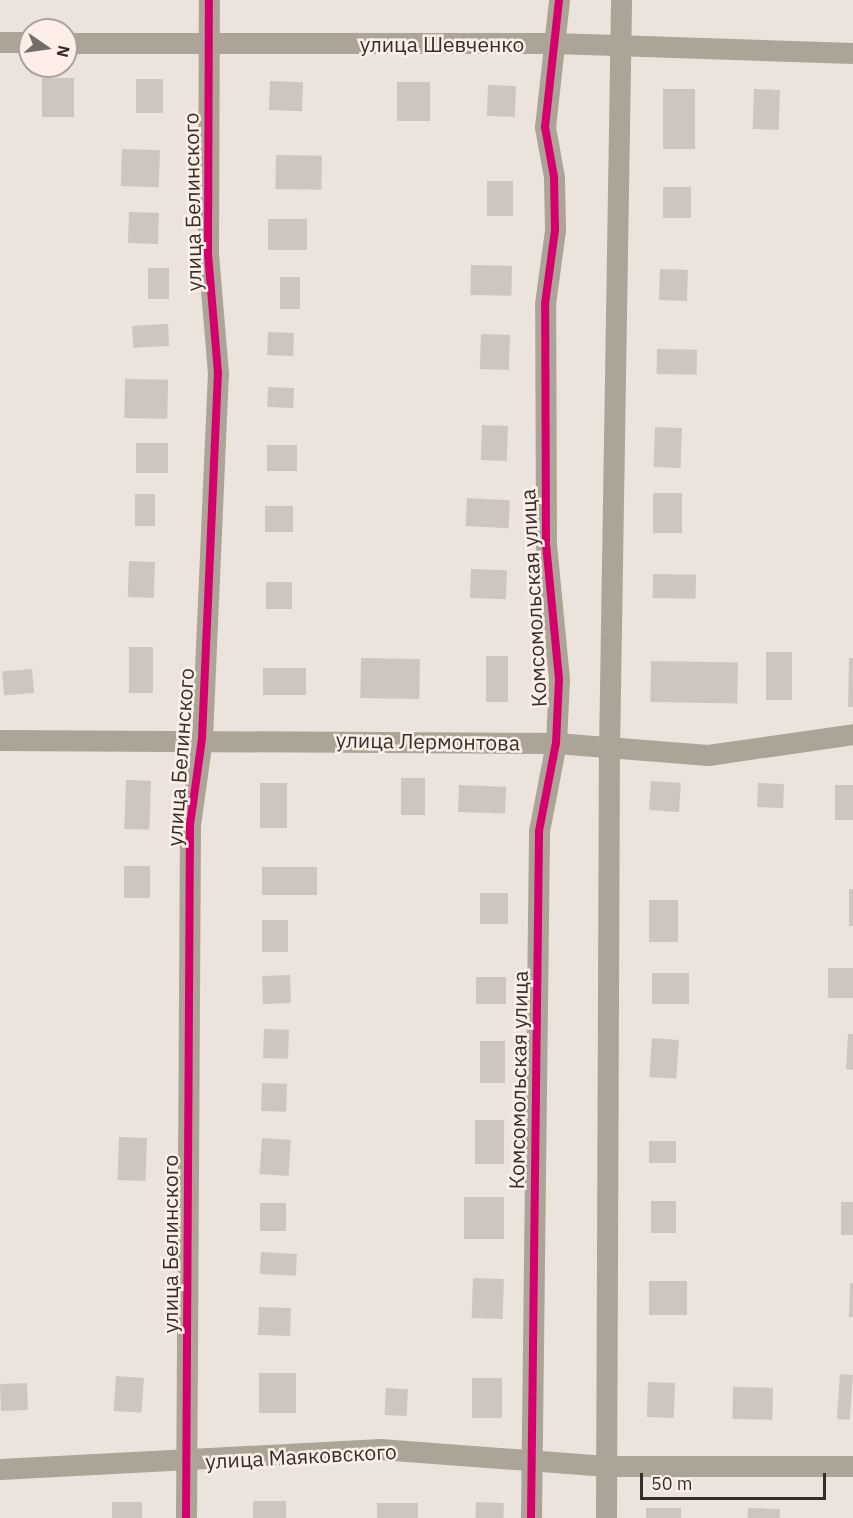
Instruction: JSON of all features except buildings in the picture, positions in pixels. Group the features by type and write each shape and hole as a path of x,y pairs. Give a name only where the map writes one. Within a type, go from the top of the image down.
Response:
{"street":[{"name":"улица Белинского","path":"186,1518 190,825 202,738 218,373 208,254 209,0"},
{"name":"Комсомольская улица","path":"531,1518 539,831 556,743 559,679 546,545 545,304 555,230 554,177 545,128 559,0"},
{"path":"606,1518 609,751 621,0"},
{"path":"0,42 18,42"},
{"name":"улица Шевченко","path":"78,43 554,44 853,53"},
{"name":"улица Лермонтова","path":"0,740 202,738 556,743 609,751 708,755 853,734"},
{"name":"улица Маяковского","path":"0,1469 186,1462 380,1449 606,1466 853,1466"}],"cycle path":[{"path":"186,1518 190,825 202,738 218,373 208,254 209,0"},
{"path":"531,1518 539,831 556,743 559,679 546,545 545,304 555,230 554,177 545,127 559,0"}]}
